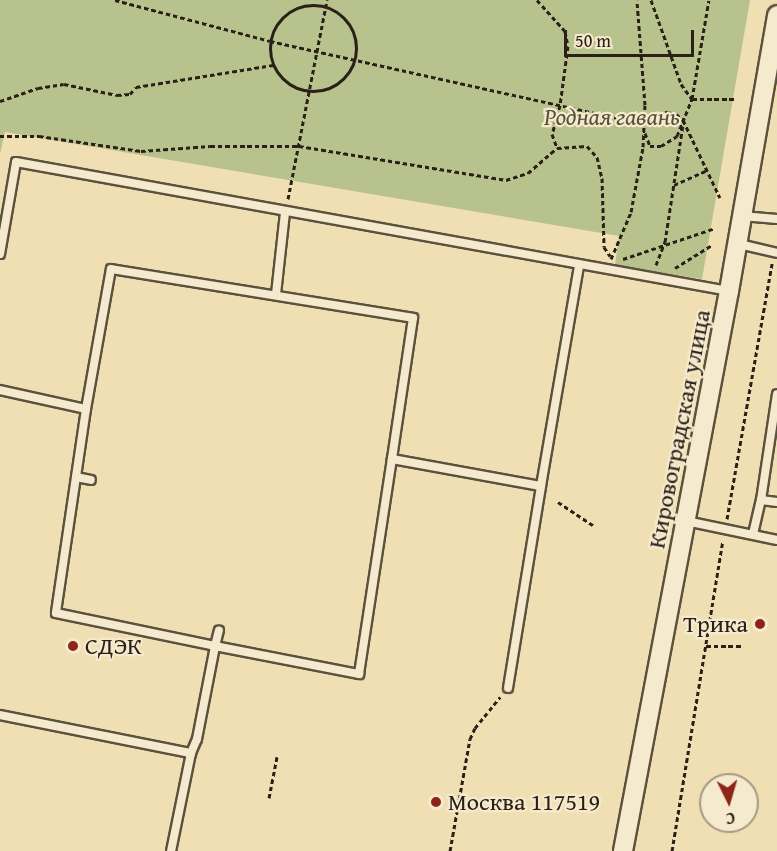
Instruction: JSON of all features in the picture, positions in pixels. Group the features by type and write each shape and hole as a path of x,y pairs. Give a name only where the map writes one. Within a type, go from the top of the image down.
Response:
{"street":[{"name":"Кировоградская улица","path":"623,851 729,291 777,15"}],"lane":[{"path":"0,254 16,162 285,213 729,291"},
{"path":"276,294 285,213"},
{"path":"742,216 777,219"},
{"path":"737,244 775,253"},
{"path":"508,688 579,265"},
{"path":"111,269 413,318 359,674 56,613 86,409 111,269"},
{"path":"0,390 86,409"},
{"path":"753,534 761,500 777,394"},
{"path":"392,459 541,486"},
{"path":"76,477 91,480"},
{"path":"761,500 777,502"},
{"path":"686,521 725,527 777,540"},
{"path":"171,851 219,630"},
{"path":"0,714 191,753"}],"path":[{"path":"115,0 270,41 644,124"},
{"path":"288,200 327,0"},
{"path":"537,0 565,31 568,46 560,105 552,135 557,148"},
{"path":"637,0 644,124 631,212 610,264 666,242 715,228"},
{"path":"651,0 681,84 693,99"},
{"path":"644,124 650,146 661,146 676,136 693,99 705,12 709,0"},
{"path":"301,6 326,6 345,18 356,38 355,60 345,78 329,89 309,92 287,83 273,64 270,41 280,19 287,14 301,6"},
{"path":"0,101 38,88 64,84 123,95 129,94 136,87 273,64"},
{"path":"693,99 737,99"},
{"path":"644,124 649,119 667,112 676,114 683,120 720,198"},
{"path":"655,278 666,242 683,120"},
{"path":"0,136 39,136 141,151 210,146 299,146 506,180 528,173 557,148 587,146 597,157 602,178 604,247 611,257"},
{"path":"674,185 708,170"},
{"path":"655,278 712,245"},
{"path":"672,851 725,527 775,253"},
{"path":"558,502 594,526"},
{"path":"706,646 741,646"},
{"path":"450,851 470,739 475,728 508,688"},
{"path":"269,798 277,757"}],"green space":[{"name":"Родная гавань","path":"0,0 750,0 702,279 615,265 619,236 5,132 0,154"}],"place":[{"name":"Трика","path":"760,624"},
{"name":"СДЭК","path":"73,646"},
{"name":"Москва 117519","path":"436,802"}]}
